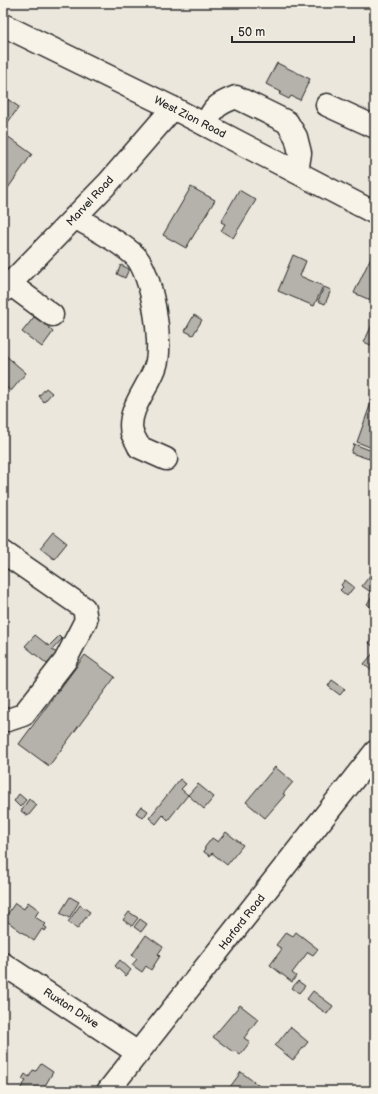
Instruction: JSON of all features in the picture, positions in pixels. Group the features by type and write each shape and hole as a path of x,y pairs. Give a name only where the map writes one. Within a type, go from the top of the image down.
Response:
{"street":[{"name":"West Zion Road","path":"3,25 173,108 375,213"},
{"path":"206,125 211,112 219,104 236,98 271,113 287,122 296,137 300,153 296,172"},
{"path":"327,105 375,127"},
{"name":"Marvel Road","path":"7,287 109,182 173,108"},
{"path":"75,217 135,255 144,272 152,297 157,322 157,364 132,419 132,432 139,447 166,459"},
{"path":"7,287 52,315"},
{"path":"3,552 84,608 86,620 64,661 23,715 8,720 3,719"},
{"name":"Harford Road","path":"108,1091 375,752"},
{"name":"Ruxton Drive","path":"3,964 138,1053"}],"building":[{"path":"277,63 310,79 300,100 291,96 289,99 279,94 281,92 266,84"},
{"path":"3,96 19,107 3,129"},
{"path":"3,133 32,154 6,191 3,191"},
{"path":"191,187 215,200 186,248 163,235"},
{"path":"239,190 256,200 233,238 221,231 225,224 221,222"},
{"path":"293,255 306,261 300,276 323,286 314,306 278,291"},
{"path":"372,255 375,256 375,296 372,295 370,300 354,293"},
{"path":"121,265 129,269 125,278 117,274"},
{"path":"324,287 331,290 325,304 318,301"},
{"path":"194,315 202,320 193,335 185,331"},
{"path":"34,317 40,321 41,319 53,332 42,347 22,332"},
{"path":"372,325 375,327 375,347 364,342"},
{"path":"4,354 26,373 11,391 6,387 5,389 3,388"},
{"path":"46,388 52,393 44,402 39,396"},
{"path":"372,400 375,401 375,449 357,442"},
{"path":"354,444 372,451 369,459 351,453"},
{"path":"53,532 67,543 54,559 40,548"},
{"path":"371,574 375,578 375,595 362,586"},
{"path":"345,580 354,587 347,596 340,590 343,587 341,585"},
{"path":"371,598 375,601 375,610 367,604"},
{"path":"35,635 49,646 59,636 62,639 52,650 57,653 47,664 25,646"},
{"path":"375,636 375,648 369,643"},
{"path":"375,651 375,674 364,664"},
{"path":"85,655 115,677 49,766 19,744"},
{"path":"332,680 345,689 340,695 328,686"},
{"path":"275,767 293,782 283,794 285,795 265,818 246,802"},
{"path":"180,779 186,784 181,789 188,795 168,820 163,815 156,824 149,818"},
{"path":"198,784 214,797 204,809 188,795"},
{"path":"19,794 26,800 20,807 14,801"},
{"path":"29,799 37,805 28,816 21,811"},
{"path":"141,806 148,811 143,818 136,813"},
{"path":"226,832 243,845 227,865 212,853 210,856 204,852 205,847 212,838 218,842"},
{"path":"70,897 79,902 69,918 60,913"},
{"path":"28,902 39,910 35,917 46,924 44,926 47,928 45,931 42,929 34,941 4,919 15,903 24,909"},
{"path":"80,905 90,912 77,929 68,922"},
{"path":"129,912 138,918 132,926 123,920"},
{"path":"140,919 147,924 141,932 134,927"},
{"path":"286,932 293,936 296,932 318,949 313,955 308,952 292,973 296,976 292,982 270,965 282,949 276,945"},
{"path":"146,935 163,947 158,954 160,956 151,970 146,966 142,972 132,965 137,959 132,955"},
{"path":"120,960 131,970 126,976 115,966"},
{"path":"298,981 305,986 299,993 292,988"},
{"path":"313,991 333,1006 327,1014 307,999"},
{"path":"240,1005 258,1019 244,1038 250,1042 240,1055 235,1051 233,1052 213,1037"},
{"path":"290,1027 308,1042 293,1060 275,1046"},
{"path":"41,1064 53,1072 42,1091 24,1091 20,1089 26,1081 22,1079 25,1074 29,1077 33,1070 36,1071"},
{"path":"241,1072 266,1091 227,1091"}]}
